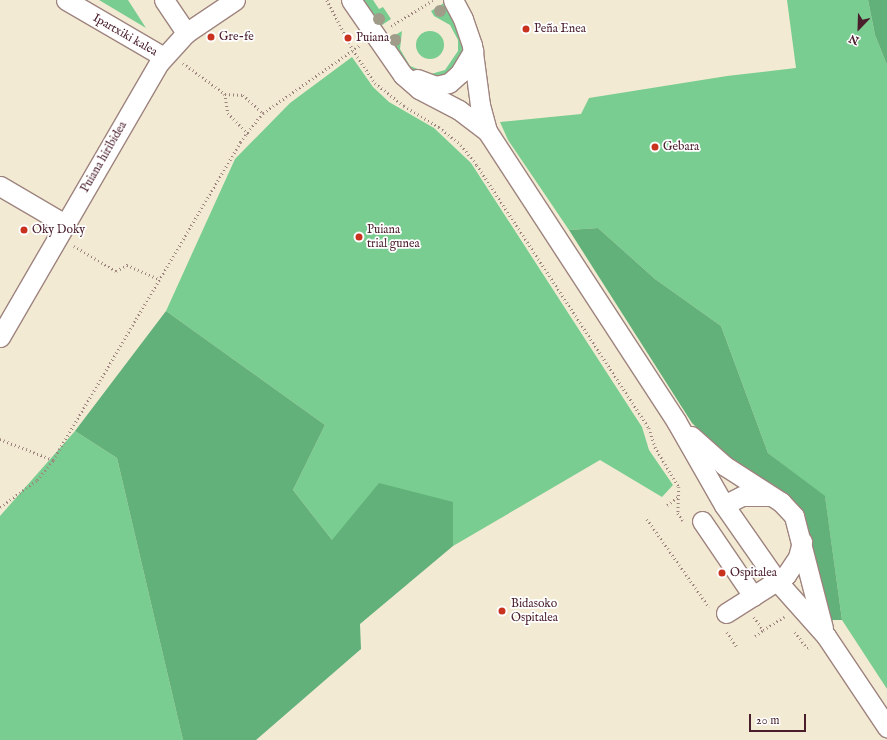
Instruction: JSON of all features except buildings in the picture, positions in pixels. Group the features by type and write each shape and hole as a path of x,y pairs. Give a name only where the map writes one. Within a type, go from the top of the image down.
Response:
{"street":[{"name":"Ipartxiki kalea","path":"66,0 164,57"},
{"path":"164,0 186,33"},
{"name":"Puiana hiribidea","path":"0,337 70,232 164,57 186,33 235,0"},
{"path":"351,0 395,67 420,89 459,110 487,131"},
{"path":"453,0 468,32 473,51 480,105 487,131 676,421 724,505 819,641 887,727"},
{"path":"395,67 421,81 442,85 460,73 473,51"},
{"path":"0,186 70,232"},
{"path":"676,421 725,466 781,502 794,516 802,542 816,609 819,641"},
{"path":"724,505 733,500 752,494 762,495 781,502"},
{"path":"694,523 752,605"},
{"path":"720,617 752,605 793,567 802,542"}],"path":[{"path":"327,0 353,50 375,83 388,95 439,127 461,145 477,165 649,428 655,447 680,487 678,513 694,523"},
{"path":"0,507 37,480 54,460 240,142 248,134 263,113 374,36 433,0"},
{"path":"180,68 184,63 225,94 243,95 263,113"},
{"path":"225,94 228,113 248,134"},
{"path":"70,232 72,245 116,271 127,265 159,279"},
{"path":"0,439 54,460"},
{"path":"667,505 679,496"},
{"path":"647,519 720,617 738,648"},
{"path":"752,605 763,630"},
{"path":"754,636 783,616 787,621"},
{"path":"791,627 808,648 819,641"}],"green space":[{"path":"99,0 128,0 146,28"},
{"path":"361,0 373,0 379,9 383,7 391,19 379,27"},
{"path":"787,0 868,0 875,35 887,65 887,689 842,620 825,497 768,453 721,326 655,279 598,228 569,230 508,140 500,122 581,114 589,98 727,76 796,68"},
{"path":"868,0 887,0 887,65 875,35"},
{"path":"444,3 461,28 465,45 454,69 439,77 415,75 387,40 402,31 400,49 410,66 431,74 445,70 458,51 458,40 450,25 434,16 431,11"},
{"path":"430,31 440,35 444,45 440,55 430,59 420,55 416,45 420,35"},
{"name":"Puiana trial gunea","path":"352,57 373,87 389,102 434,128 471,163 642,427 649,450 673,485 662,497 600,460 453,546 452,502 332,540 293,490 325,425 166,311 235,159 290,103"},
{"path":"598,228 655,279 721,326 768,453 825,496 842,620 828,620 805,515 793,502 728,458 692,423 569,230"},
{"path":"166,311 325,425 293,490 332,540 379,483 453,502 453,546 360,624 361,649 256,740 183,740 117,458 75,431"},
{"path":"75,431 117,458 183,740 0,740 0,516"}],"place":[{"name":"Peña Enea","path":"526,29"},
{"name":"Gre-fe","path":"211,37"},
{"name":"Puiana","path":"348,38"},
{"name":"Gebara","path":"655,147"},
{"name":"Oky Doky","path":"24,230"},
{"name":"Puiana trial gunea","path":"359,237"},
{"name":"Ospitalea","path":"722,573"},
{"name":"Bidasoko Ospitalea","path":"502,611"}]}
